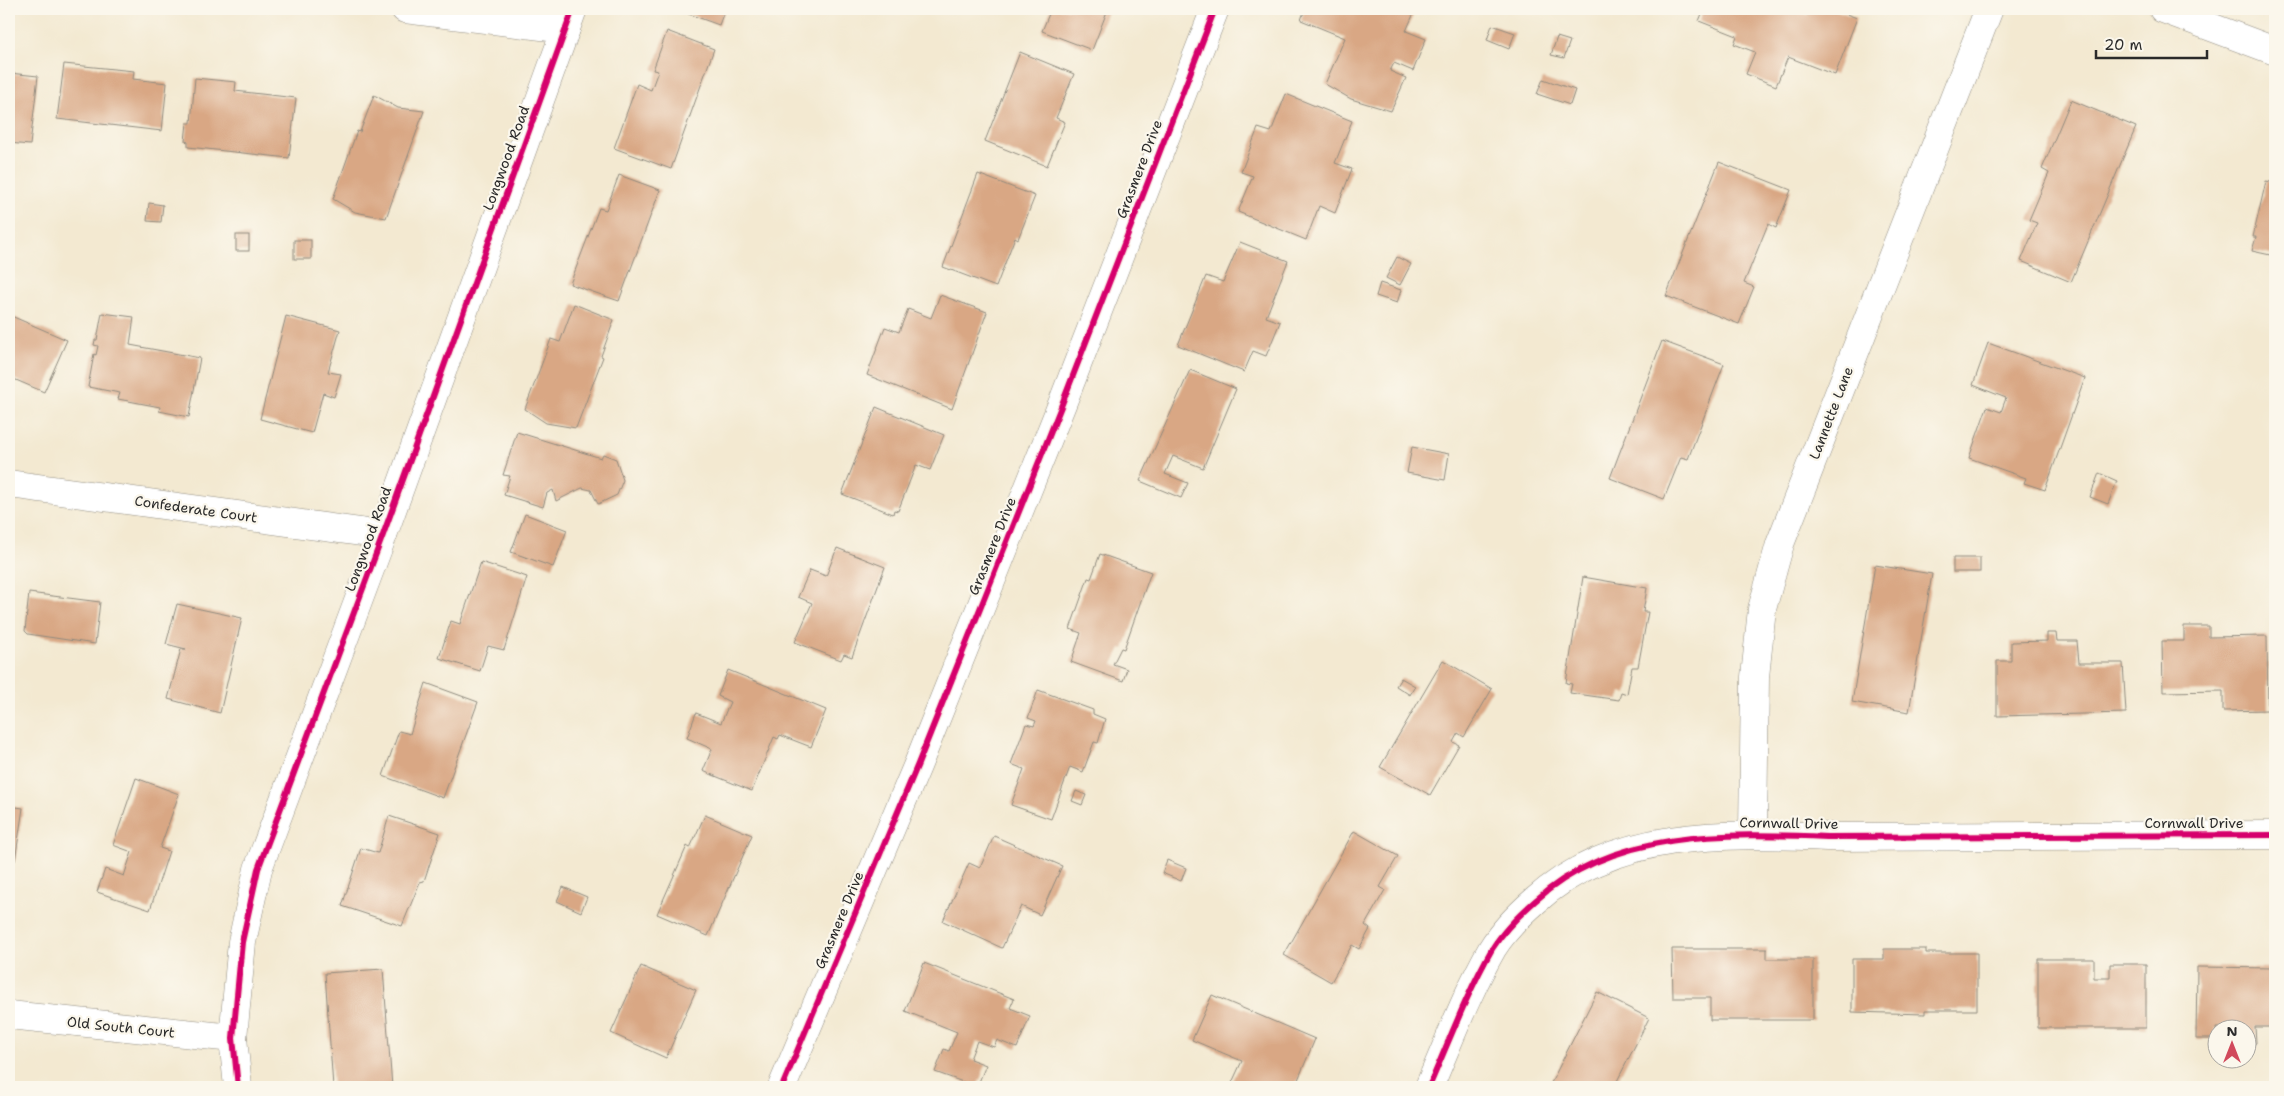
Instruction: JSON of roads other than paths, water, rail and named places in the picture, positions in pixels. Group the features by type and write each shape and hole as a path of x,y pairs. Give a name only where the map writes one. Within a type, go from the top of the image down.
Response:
{"street":[{"path":"405,9 569,19"},
{"name":"Grasmere Drive","path":"782,1087 922,755 1066,395 1215,9"},
{"name":"Lannette Lane","path":"1753,834 1755,677 1762,609 1780,544 1989,9"},
{"path":"2163,9 2275,51"},
{"name":"Longwood Road","path":"238,1087 233,1038 242,942 258,869 382,535 569,19"},
{"name":"Confederate Court","path":"9,484 382,535"},
{"name":"Cornwall Drive","path":"1429,1087 1461,1012 1493,948 1519,914 1551,886 1584,866 1623,850 1666,840 1753,834 1827,837 2275,835"},
{"name":"Old South Court","path":"9,1015 233,1038"}]}
